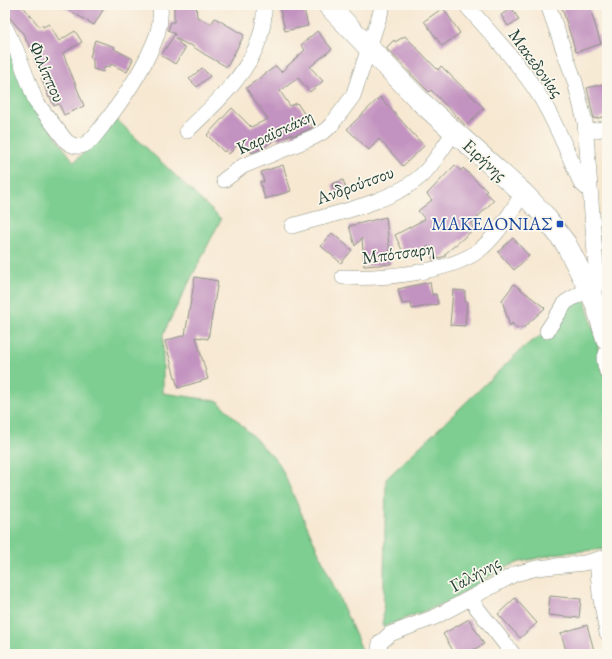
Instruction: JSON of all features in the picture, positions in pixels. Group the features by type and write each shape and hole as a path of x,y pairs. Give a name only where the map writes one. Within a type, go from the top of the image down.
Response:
{"street":[{"name":"Φιλίππου","path":"5,26 16,49 36,102 62,137 76,146 85,144 95,134 117,107 135,80 157,35 160,23 160,5"},
{"path":"186,131 223,95 248,62 257,45 262,31 264,5"},
{"name":"Ειρήνης","path":"328,5 422,102 540,209 555,228 571,253 590,291 607,340"},
{"name":"Καραϊσκάκη","path":"224,180 247,164 314,137 326,130 353,96 383,5"},
{"name":"Μακεδονίας","path":"466,5 509,55 534,88 544,104 581,183 590,191"},
{"path":"547,331 566,302 578,295 596,288 597,280 587,132 575,82 548,5"},
{"path":"587,132 607,128"},
{"name":"Ανδρούτσου","path":"292,226 376,202 408,186 427,170 454,132"},
{"name":"Μπότσαρη","path":"343,277 389,276 434,268 465,259 478,252 492,238 523,193"},
{"path":"607,352 604,360 607,372"},
{"path":"602,559 600,594 607,633"},
{"name":"Γαλήνης","path":"380,654 380,645 388,635 435,617 510,576 526,570 602,559"},
{"path":"470,599 513,654"}],"green space":[{"path":"5,42 56,137 74,162 90,147 114,117 221,219 163,334 163,393 218,401 279,463 364,654 5,654"},
{"path":"584,297 597,341 601,367 607,378 607,549 560,553 520,562 501,569 450,601 383,627 386,479 525,346 542,335 564,310"}],"building":[{"path":"5,5 22,5 39,26 42,25 43,27 49,24 59,41 75,31 82,42 63,53 84,106 64,115 59,104 54,106 50,97 49,98 41,77 43,76 34,60 37,58 25,38 26,37 5,12"},
{"path":"60,5 106,5 94,25"},
{"path":"174,5 196,5 197,17 211,24 215,18 244,35 227,67 189,44 188,45 175,38 185,49 175,64 161,55 175,34 168,30 171,22 174,22"},
{"path":"279,5 303,5 308,26 285,31"},
{"path":"561,5 589,5 601,44 576,52"},
{"path":"443,8 460,33 442,46 424,21"},
{"path":"512,8 519,20 508,26 501,15"},
{"path":"317,31 332,49 310,67 323,81 310,92 298,78 280,91 290,106 297,103 313,127 293,136 292,134 279,140 277,137 265,147 252,153 241,141 229,154 226,150 224,152 207,135 232,108 251,127 268,119 246,88 276,66 281,72 305,50 301,45"},
{"path":"405,36 438,70 441,66 484,108 466,126 431,90 429,92 386,48 394,40 395,42"},
{"path":"95,40 115,47 114,49 133,59 127,72 111,64 110,67 105,66 103,72 93,69 93,59 90,57"},
{"path":"202,68 210,76 197,87 189,79"},
{"path":"607,83 607,116 594,119 587,88"},
{"path":"380,97 424,146 403,166 379,139 369,150 347,129"},
{"path":"283,165 291,191 265,199 260,181 264,182 261,172"},
{"path":"455,165 461,171 463,168 487,191 485,192 494,200 471,224 474,229 445,254 445,256 433,260 429,246 412,255 410,251 404,254 395,235 425,219 418,211 432,200 427,194"},
{"path":"343,180 348,194 336,198 332,184"},
{"path":"386,217 391,264 364,266 362,238 355,246 349,226"},
{"path":"332,233 352,250 341,263 321,246"},
{"path":"513,238 529,256 514,270 498,252"},
{"path":"195,277 218,281 208,339 196,337 208,379 178,388 165,341 185,335"},
{"path":"430,282 432,295 436,294 438,304 412,309 411,303 402,304 398,289"},
{"path":"514,284 545,308 522,329 519,327 517,329 512,323 510,327 502,300"},
{"path":"453,290 465,291 465,302 467,302 465,326 450,325"},
{"path":"550,596 581,599 579,618 548,615"},
{"path":"515,598 537,623 520,638 498,614"},
{"path":"469,619 484,644 466,654 455,654 443,634"},
{"path":"587,625 595,654 567,654 561,633"}],"place":[{"name":"ΜΑΚΕΔΟΝΙΑΣ","path":"560,224"}]}
